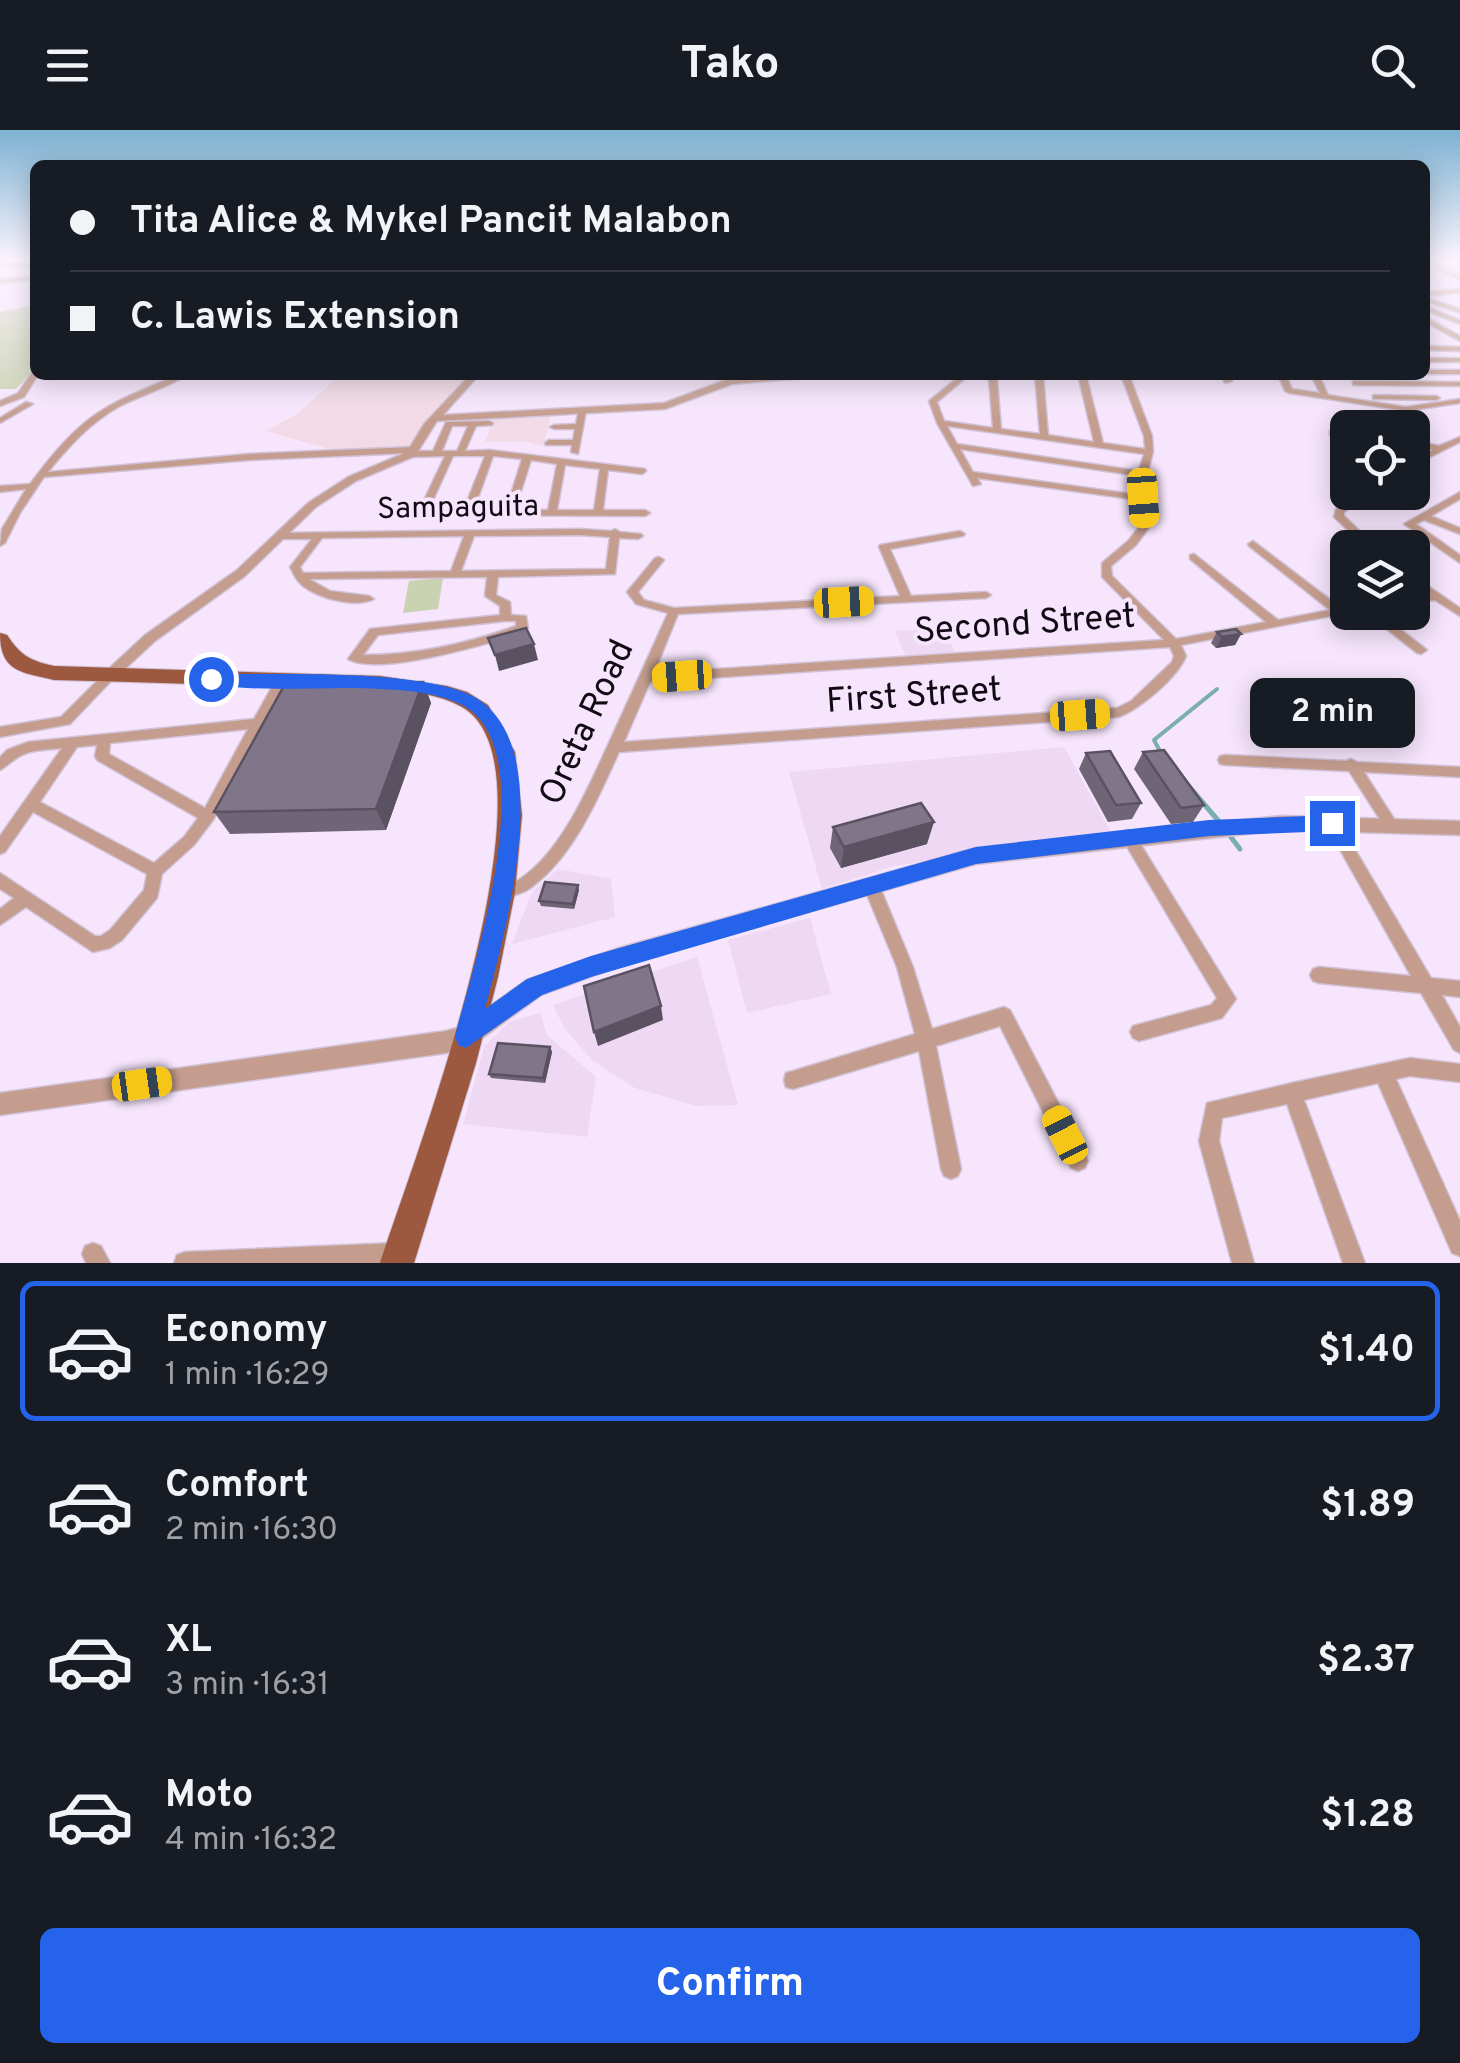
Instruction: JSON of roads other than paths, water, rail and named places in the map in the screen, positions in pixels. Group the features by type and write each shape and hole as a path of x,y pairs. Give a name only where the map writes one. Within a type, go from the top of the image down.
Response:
{"main road":[{"path":"0,639 12,658 28,667 108,677 280,680 423,688 470,702 483,711 508,757 510,832 504,892 466,1036 399,1259"}],"street":[{"path":"1435,312 1460,322"},
{"path":"1430,322 1460,340"},
{"path":"1430,339 1446,348"},
{"path":"1430,348 1460,349"},
{"path":"1430,360 1460,360"},
{"path":"1430,372 1460,372"},
{"path":"0,404 20,395 31,380"},
{"path":"0,543 6,526 88,424 172,380"},
{"path":"0,732 65,721 150,638 241,573 338,487 413,452 434,418 470,380"},
{"path":"434,418 665,406 730,381 742,380"},
{"path":"959,380 933,401 940,423 973,479 1143,498"},
{"path":"993,380 997,430"},
{"path":"1040,380 1044,437"},
{"path":"1083,380 1099,445"},
{"path":"1128,380 1150,452 1143,474 1145,526 1132,543 1106,564 1107,577 1174,643"},
{"path":"1284,380 1289,391 1406,409 1460,400"},
{"path":"1317,380 1325,396"},
{"path":"1354,380 1364,400"},
{"path":"1375,380 1460,384"},
{"path":"0,421 29,404"},
{"path":"549,444 576,447 582,411"},
{"path":"436,454 449,424 490,423"},
{"path":"940,423 1150,452"},
{"path":"472,424 422,516 468,512 645,513"},
{"path":"554,426 579,426"},
{"path":"1430,454 1460,439"},
{"path":"955,446 1143,474"},
{"path":"1430,446 1440,449"},
{"path":"45,476 249,457 413,452 490,453 604,469 642,470"},
{"path":"468,512 490,453"},
{"path":"510,512 527,458"},
{"path":"552,512 561,464"},
{"path":"598,512 604,469"},
{"path":"0,489 36,486"},
{"path":"1460,495 1409,524 1460,560"},
{"path":"1341,510 1338,516 1353,530"},
{"path":"1423,516 1460,531"},
{"path":"298,576 611,572 616,532"},
{"name":"Sampaguita","path":"279,536 616,532 638,536"},
{"path":"907,599 884,547 960,534"},
{"path":"455,574 470,535"},
{"path":"319,536 295,567 298,576 315,591 370,600"},
{"path":"1254,544 1330,601"},
{"path":"1194,557 1276,624"},
{"path":"659,560 632,592 640,602 674,611 986,595"},
{"path":"493,573 490,596 506,604 505,618"},
{"path":"1430,591 1460,613"},
{"path":"1430,597 1437,596"},
{"name":"Oreta Road","path":"504,892 526,883 566,837 613,748 674,611"},
{"name":"Second Street","path":"644,678 1174,643 1330,614"},
{"path":"505,618 522,618 522,628 483,643 404,660 354,659 374,632 505,618"},
{"path":"1394,630 1421,650"},
{"name":"First Street","path":"613,748 1119,712 1135,704 1178,664 1180,656 1174,643"},
{"path":"0,880 23,900 98,945 116,935 151,893 155,871 189,841 208,816 280,680"},
{"path":"0,765 23,748 254,724"},
{"path":"104,740 102,756 208,816"},
{"path":"0,848 72,744"},
{"path":"1225,760 1460,772"},
{"path":"1351,764 1391,825"},
{"path":"32,804 155,871"},
{"path":"1332,823 1460,1044"},
{"path":"0,1104 466,1036 534,987 619,957 1002,850 1246,825 1332,823 1460,828"},
{"path":"1128,836 1227,999 1216,1012 1140,1032"},
{"path":"871,884 905,967 926,1040 951,1169"},
{"path":"0,918 23,900"},
{"path":"1319,975 1460,989"},
{"path":"793,1080 1004,1016 1078,1160"},
{"path":"1244,1263 1208,1142 1214,1110 1410,1067 1460,1073"},
{"path":"1382,1073 1460,1245"},
{"path":"1292,1092 1354,1263"},
{"path":"185,1263 399,1259"}],"waterway":[{"path":"1161,753 1154,740 1217,689"},
{"path":"1186,783 1222,825"},
{"path":"1227,832 1240,849"}]}
